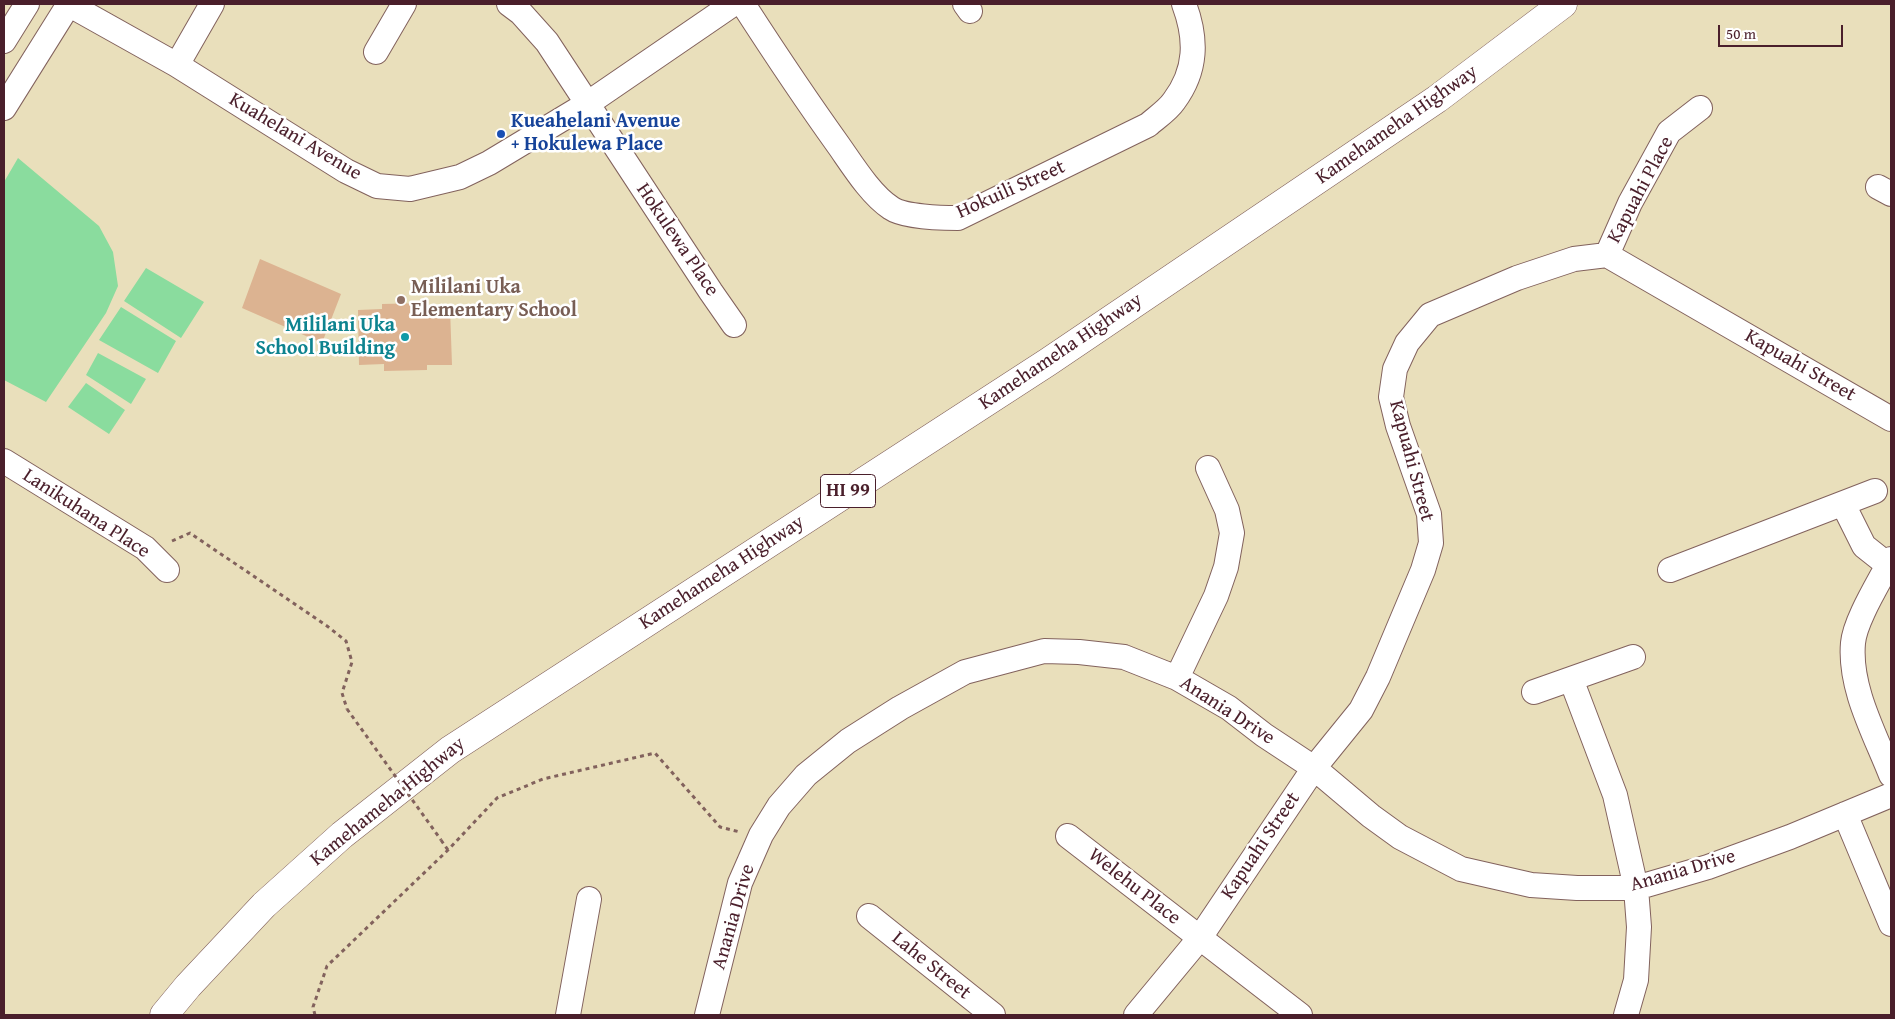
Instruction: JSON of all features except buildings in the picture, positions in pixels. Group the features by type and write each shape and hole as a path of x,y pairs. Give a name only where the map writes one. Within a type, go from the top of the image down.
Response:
{"main road":[{"name":"Kamehameha Highway","path":"164,1015 188,986 264,905 342,835 450,750 1057,357 1437,99 1563,4"}],"street":[{"path":"4,41 27,4"},
{"path":"4,108 69,4"},
{"name":"Kuahelani Avenue","path":"69,4 177,65 346,171 377,186 410,189 460,177 489,163 587,104 733,4"},
{"path":"177,65 212,4"},
{"path":"376,52 404,4"},
{"name":"Hokulewa Place","path":"509,4 521,13 547,42 734,325"},
{"name":"Hokuili Street","path":"743,4 793,82 879,198 892,209 932,218 958,218 1148,125 1174,102 1188,78 1193,56 1192,25 1184,4"},
{"name":"Kapuahi Place","path":"1607,255 1630,203 1670,132 1700,108"},
{"name":"Kapuahi Street","path":"1136,1015 1199,939 1314,768 1361,710 1378,677 1423,570 1431,543 1429,514 1398,426 1391,397 1395,370 1406,343 1430,315 1517,278 1574,259 1607,255 1891,419"},
{"name":"Lanikuhana Place","path":"4,461 145,548 167,570"},
{"path":"1177,678 1216,596 1226,567 1232,534 1227,510 1208,468"},
{"path":"1670,570 1875,491"},
{"path":"1843,504 1864,546 1890,562 1860,620 1853,642 1854,671 1860,697 1891,774"},
{"name":"Anania Drive","path":"707,1015 740,882 761,835 779,806 806,775 848,741 900,708 965,672 1044,651 1080,652 1124,657 1177,678 1229,708 1264,735 1314,768 1371,816 1400,837 1461,869 1532,885 1577,888 1636,888 1708,867 1891,795"},
{"path":"1534,692 1633,657"},
{"path":"1571,679 1615,795 1636,888 1639,927 1636,980 1626,1015"},
{"path":"1845,814 1891,924"},
{"name":"Welehu Place","path":"1068,836 1199,939 1300,1015"},
{"path":"568,1015 589,899"},
{"name":"Lahe Street","path":"869,916 993,1015"}],"path":[{"path":"172,541 190,533 327,626 346,641 352,662 342,693 347,709 448,850"},
{"path":"315,1015 313,1007 327,966 448,850 497,798 543,779 655,753 720,827 740,832"}],"green space":[{"path":"18,158 99,226 113,252 118,286 106,313 46,402 4,380 4,182"},
{"path":"146,268 204,302 181,338 124,301"},
{"path":"121,307 176,341 158,373 99,340"},
{"path":"98,353 146,379 131,404 86,375"},
{"path":"86,383 125,410 109,434 68,407"}],"place":[{"name":"Kueahelani Avenue + Hokulewa Place","path":"501,134"},
{"name":"Mililani Uka Elementary School","path":"401,300"},
{"name":"Mililani Uka School Building","path":"405,337"}]}
